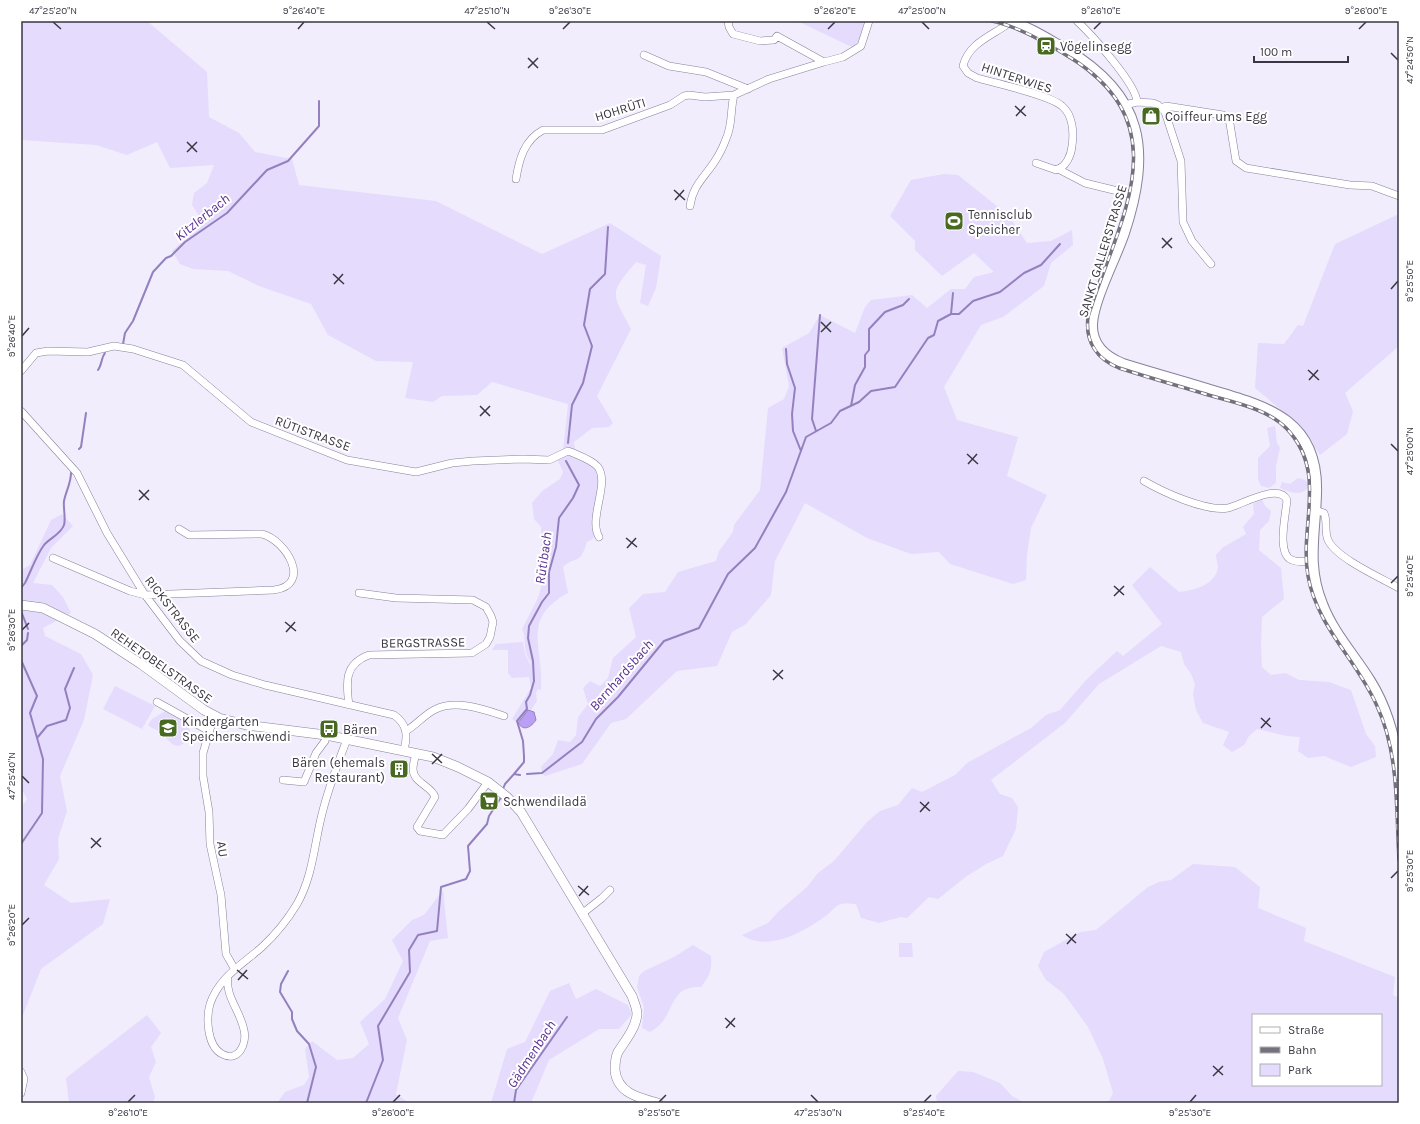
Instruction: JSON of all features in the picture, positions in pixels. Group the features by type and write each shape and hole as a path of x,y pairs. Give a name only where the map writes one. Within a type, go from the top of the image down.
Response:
{"main road":[{"name":"SANKT GALLERSTRASSE","path":"1008,21 1037,33 1088,63 1107,80 1125,105 1134,128 1139,157 1134,195 1124,233 1094,312 1092,331 1097,344 1102,351 1115,361 1263,406 1288,422 1303,439 1314,466 1316,484 1312,561 1316,587 1324,610 1382,702 1393,732 1399,775"}],"street":[{"path":"728,21 729,27 733,34 760,41 774,40 777,36 824,62"},
{"name":"HOHRÜTI","path":"516,179 519,160 524,149 536,134 543,130 602,130 670,105 689,95 705,98 734,95 769,79 842,57 861,46 869,21"},
{"name":"HINTERWIES","path":"1008,21 1005,26 972,48 965,57 963,66 968,73 977,78 1046,98 1062,105 1071,121 1073,144 1067,161 1058,169"},
{"path":"1077,21 1127,80 1137,96 1137,102"},
{"path":"644,55 669,66 706,72 748,89"},
{"path":"690,206 692,192 716,161 727,138 732,120 731,105 734,95"},
{"path":"1125,105 1137,102 1153,103 1162,108 1168,117 1181,161 1183,222 1192,241 1211,264"},
{"path":"1162,108 1166,106 1223,115 1229,120 1236,161 1246,168 1350,185 1379,187 1399,196"},
{"path":"1036,163 1058,169 1085,184 1134,195"},
{"name":"RÜTISTRASSE","path":"21,370 36,353 48,351 88,352 114,346 134,349 184,365 244,416 260,426 341,458 416,472 452,463 473,461 524,459 549,460 564,453 571,452 592,462 598,468 601,482 595,527 599,537"},
{"name":"RICKSTRASSE","path":"21,411 77,473 107,533 145,595 180,641 201,661 232,675 265,685 394,715 402,722 406,731"},
{"path":"1144,482 1167,495 1220,509 1232,507 1260,496 1279,493 1284,495 1287,500 1283,539 1286,555 1294,561 1312,561"},
{"path":"1315,510 1324,513 1326,518 1326,534 1328,540 1339,554 1399,588"},
{"path":"53,558 130,591 145,595 278,589 288,585 293,578 294,570 291,562 280,544 269,536 262,534 189,535 179,529"},
{"name":"BERGSTRASSE","path":"349,705 346,680 352,667 361,658 369,656 472,654 486,644 492,630 491,616 486,607 473,600 396,598 359,593"},
{"name":"REHETOBELSTRASSE","path":"21,605 43,608 95,634 128,655 214,716 246,725 326,735 404,750 458,767 488,782 502,793 521,812 626,986 636,1006 637,1015 635,1022 617,1054 617,1080 623,1088 631,1094 658,1103"},
{"path":"157,702 209,731"},
{"path":"404,750 406,731 434,710 448,705 482,709 504,716"},
{"name":"AU","path":"214,716 203,753 203,776 209,812 210,844 221,895 226,954 234,968"},
{"path":"283,780 304,782 316,753 325,741 326,735"},
{"path":"228,976 228,993 240,1019 245,1037 243,1048 231,1056 223,1054 214,1045 209,1028 208,1017 213,995 234,968 270,939 299,900 310,872 322,814 347,739"},
{"path":"416,753 413,770 415,776 434,793 434,797 417,827 420,830 443,835 468,809 488,782"},
{"path":"583,913 610,890"},
{"path":"21,1072 24,1079 21,1093"}],"green space":[{"path":"21,21 147,21 207,72 209,117 239,133 255,152 292,159 299,185 436,201 542,254 610,223 661,256 656,288 648,306 640,303 646,265 636,262 617,288 617,300 631,329 597,396 613,423 609,427 592,428 574,442 575,450 563,451 568,404 492,382 477,395 442,396 433,402 405,398 413,362 376,361 328,335 311,304 259,286 228,271 193,269 180,264 172,251 203,222 192,205 194,193 207,183 214,165 170,168 157,142 127,155 96,145 21,140"},
{"path":"797,21 865,21 859,40 854,48"},
{"path":"944,174 958,175 1008,215 1027,243 1051,241 1072,230 1073,245 1051,263 1044,286 1003,317 981,325 944,387 957,420 1018,437 1007,476 1047,495 1031,528 1027,555 1026,580 1013,584 950,564 939,552 911,554 867,538 805,503 775,561 771,595 746,624 732,632 717,666 677,671 626,719 611,723 582,764 545,776 542,773 541,767 553,754 558,740 570,742 576,735 578,717 588,704 583,688 590,681 600,686 608,678 613,658 636,637 629,608 643,594 665,592 678,572 716,561 719,551 733,532 734,525 760,490 768,408 784,399 789,386 782,348 809,333 820,315 855,333 865,307 871,300 912,295 927,308 951,289 965,289 974,277 994,272 974,253 942,276 915,250 915,241 890,216 911,180"},
{"path":"1399,214 1399,346 1345,393 1353,411 1347,434 1320,455 1300,426 1255,388 1258,343 1284,344 1298,325 1303,326 1335,244"},
{"path":"1275,426 1277,443 1280,448 1276,466 1276,483 1269,488 1261,486 1258,479 1258,458 1270,446 1267,428"},
{"path":"567,454 589,463 598,473 599,499 593,539 587,542 580,557 563,567 568,593 553,603 544,613 539,624 538,647 541,690 538,689 536,693 537,701 531,710 528,709 518,723 512,719 531,688 529,677 512,678 508,673 508,650 492,650 496,644 523,642 525,654 531,666 526,653 522,629 538,598 542,584 541,527 534,519 532,503 542,491 560,479 563,472 557,459"},
{"path":"1298,478 1305,480 1309,485 1304,492 1296,493 1280,488 1282,482 1290,484"},
{"path":"1262,499 1265,506 1271,511 1269,521 1260,530 1259,550 1281,568 1284,599 1262,617 1262,667 1271,675 1286,673 1299,680 1329,682 1351,690 1366,734 1375,746 1376,757 1351,767 1324,756 1308,758 1298,751 1300,737 1257,729 1249,736 1244,745 1232,752 1223,745 1229,732 1203,723 1196,710 1193,694 1195,684 1191,674 1184,664 1181,652 1161,646 1099,684 1065,723 991,780 1000,794 1012,798 1018,807 1016,829 1003,856 986,864 967,876 938,899 929,897 907,918 901,917 879,923 861,918 856,904 843,904 837,906 827,915 808,927 786,938 763,942 752,940 742,935 768,923 779,911 807,887 818,873 834,861 867,822 880,811 898,805 912,788 922,792 955,775 967,763 1031,728 1046,715 1060,710 1087,679 1117,651 1123,656 1162,624 1132,585 1150,567 1179,592 1191,590 1208,583 1216,574 1218,568 1216,555 1222,548 1246,534 1243,527 1254,514 1253,504"},
{"path":"62,514 73,526 51,548 33,583 52,585 63,597 71,613 43,628 45,636 81,654 93,675 84,720 60,776 67,811 58,839 59,859 44,885 71,903 110,899 103,924 41,969 21,1020 21,808 27,799 21,788 21,570 30,565 51,520"},
{"path":"115,686 155,706 142,729 103,709"},
{"path":"167,710 184,720 189,727 190,737 182,745 175,745 148,725 152,719"},
{"path":"1193,864 1235,867 1260,887 1258,908 1306,928 1304,941 1395,977 1393,995 1399,998 1399,1103 1104,1103 1109,1101 1113,1093 1103,1059 1088,1027 1064,994 1046,980 1038,966 1044,952 1080,932 1096,930 1148,887 1159,882 1171,880"},
{"path":"443,890 448,938 430,941 398,1018 407,1040 396,1094 409,1103 277,1103 285,1092 304,1085 309,1077 305,1049 312,1041 337,1060 353,1058 369,1044 360,1022 385,999 403,961 392,940 412,920 424,915"},
{"path":"899,943 912,943 913,957 899,957"},
{"path":"693,945 711,956 710,973 701,987 690,988 682,991 672,1004 659,1026 650,1032 642,1028 644,1007 637,987 639,976 644,971 674,957"},
{"path":"569,983 576,999 596,989 628,1005 632,1014 619,1029 599,1029 549,1060 531,1103 491,1103 507,1049 525,1042 550,991"},
{"path":"147,1015 161,1033 151,1047 156,1062 149,1077 155,1097 153,1103 69,1103 66,1078"},
{"path":"958,1071 973,1072 1000,1083 1012,1096 1025,1103 937,1103 936,1096"}],"shaded area":[{"path":"528,710 534,712 536,720 532,725 525,728 520,726 518,723"}],"waterway":[{"name":"Kitzlerbach","path":"123,344 125,333 133,321 153,272 166,258 171,256 185,242 227,213 267,170 288,161 319,126 319,101"},
{"name":"Rütibach","path":"568,443 572,405 583,383 592,346 584,325 590,289 605,274 608,227"},
{"name":"Bernhardsbach","path":"527,774 542,773 582,742 596,719 618,697 664,641 699,628 728,574 755,548 786,492 806,437 831,423 840,411 859,402 871,391 895,387 928,338 934,335 938,321 951,314 959,314 973,301 1000,292 1024,273 1041,265 1060,244"},
{"path":"951,314 953,293"},
{"path":"851,406 855,385 865,367 865,355 869,350 869,329 885,312 903,305 909,299"},
{"path":"816,431 812,419 820,315"},
{"path":"786,349 787,364 795,388 792,414 793,431 801,451"},
{"name":"Kitzlerbach","path":"98,370 105,353"},
{"name":"Kitzlerbach","path":"79,449 81,447 86,413"},
{"name":"Rütibach","path":"514,774 524,762 523,741 517,721 527,709 526,702 530,695 534,681 533,661 528,638 529,626 542,602 549,593 549,572 556,547 559,518 573,498 579,485 566,461"},
{"name":"Kitzlerbach","path":"21,588 25,583 41,549 46,542 63,528 65,519 64,501 71,473"},
{"name":"Kitzlerbach","path":"21,611 28,629"},
{"name":"Kitzlerbach","path":"21,646 27,640 28,633"},
{"name":"Kitzlerbach","path":"21,660 37,696 30,713 43,759 42,813 21,844"},
{"path":"37,738 47,726 66,720 70,708 65,689 74,668"},
{"name":"Bernhardsbach","path":"503,789 505,784 514,774 520,775"},
{"name":"Bernhardsbach","path":"366,1103 383,1060 378,1026 410,972 409,950 418,935 437,931 441,887 466,879 470,871 468,846 487,824 489,816 502,796"},
{"path":"288,971 281,984 280,992 292,1012 292,1019 297,1031 309,1044 316,1067 307,1103"},
{"name":"Gädmenbach","path":"514,1103 516,1090 567,1017"}],"railway":[{"path":"992,21 1023,31 1071,58 1105,85 1125,115 1133,146 1132,179 1124,213 1088,317 1088,334 1094,348 1104,360 1119,368 1247,406 1269,415 1287,429 1299,446 1306,463 1309,481 1310,500 1306,557 1308,576 1320,611 1338,643 1369,689 1384,724 1393,762 1397,801 1399,860"}],"place":[{"name":"Vögelinsegg","path":"1046,46"},
{"name":"Coiffeur ums Egg","path":"1151,116"},
{"name":"Tennisclub Speicher","path":"954,221"},
{"name":"Kindergarten Speicherschwendi","path":"168,728"},
{"name":"Bären","path":"329,729"},
{"name":"Bären (ehemals Restaurant)","path":"399,769"},
{"name":"Schwendiladä","path":"489,801"}]}
